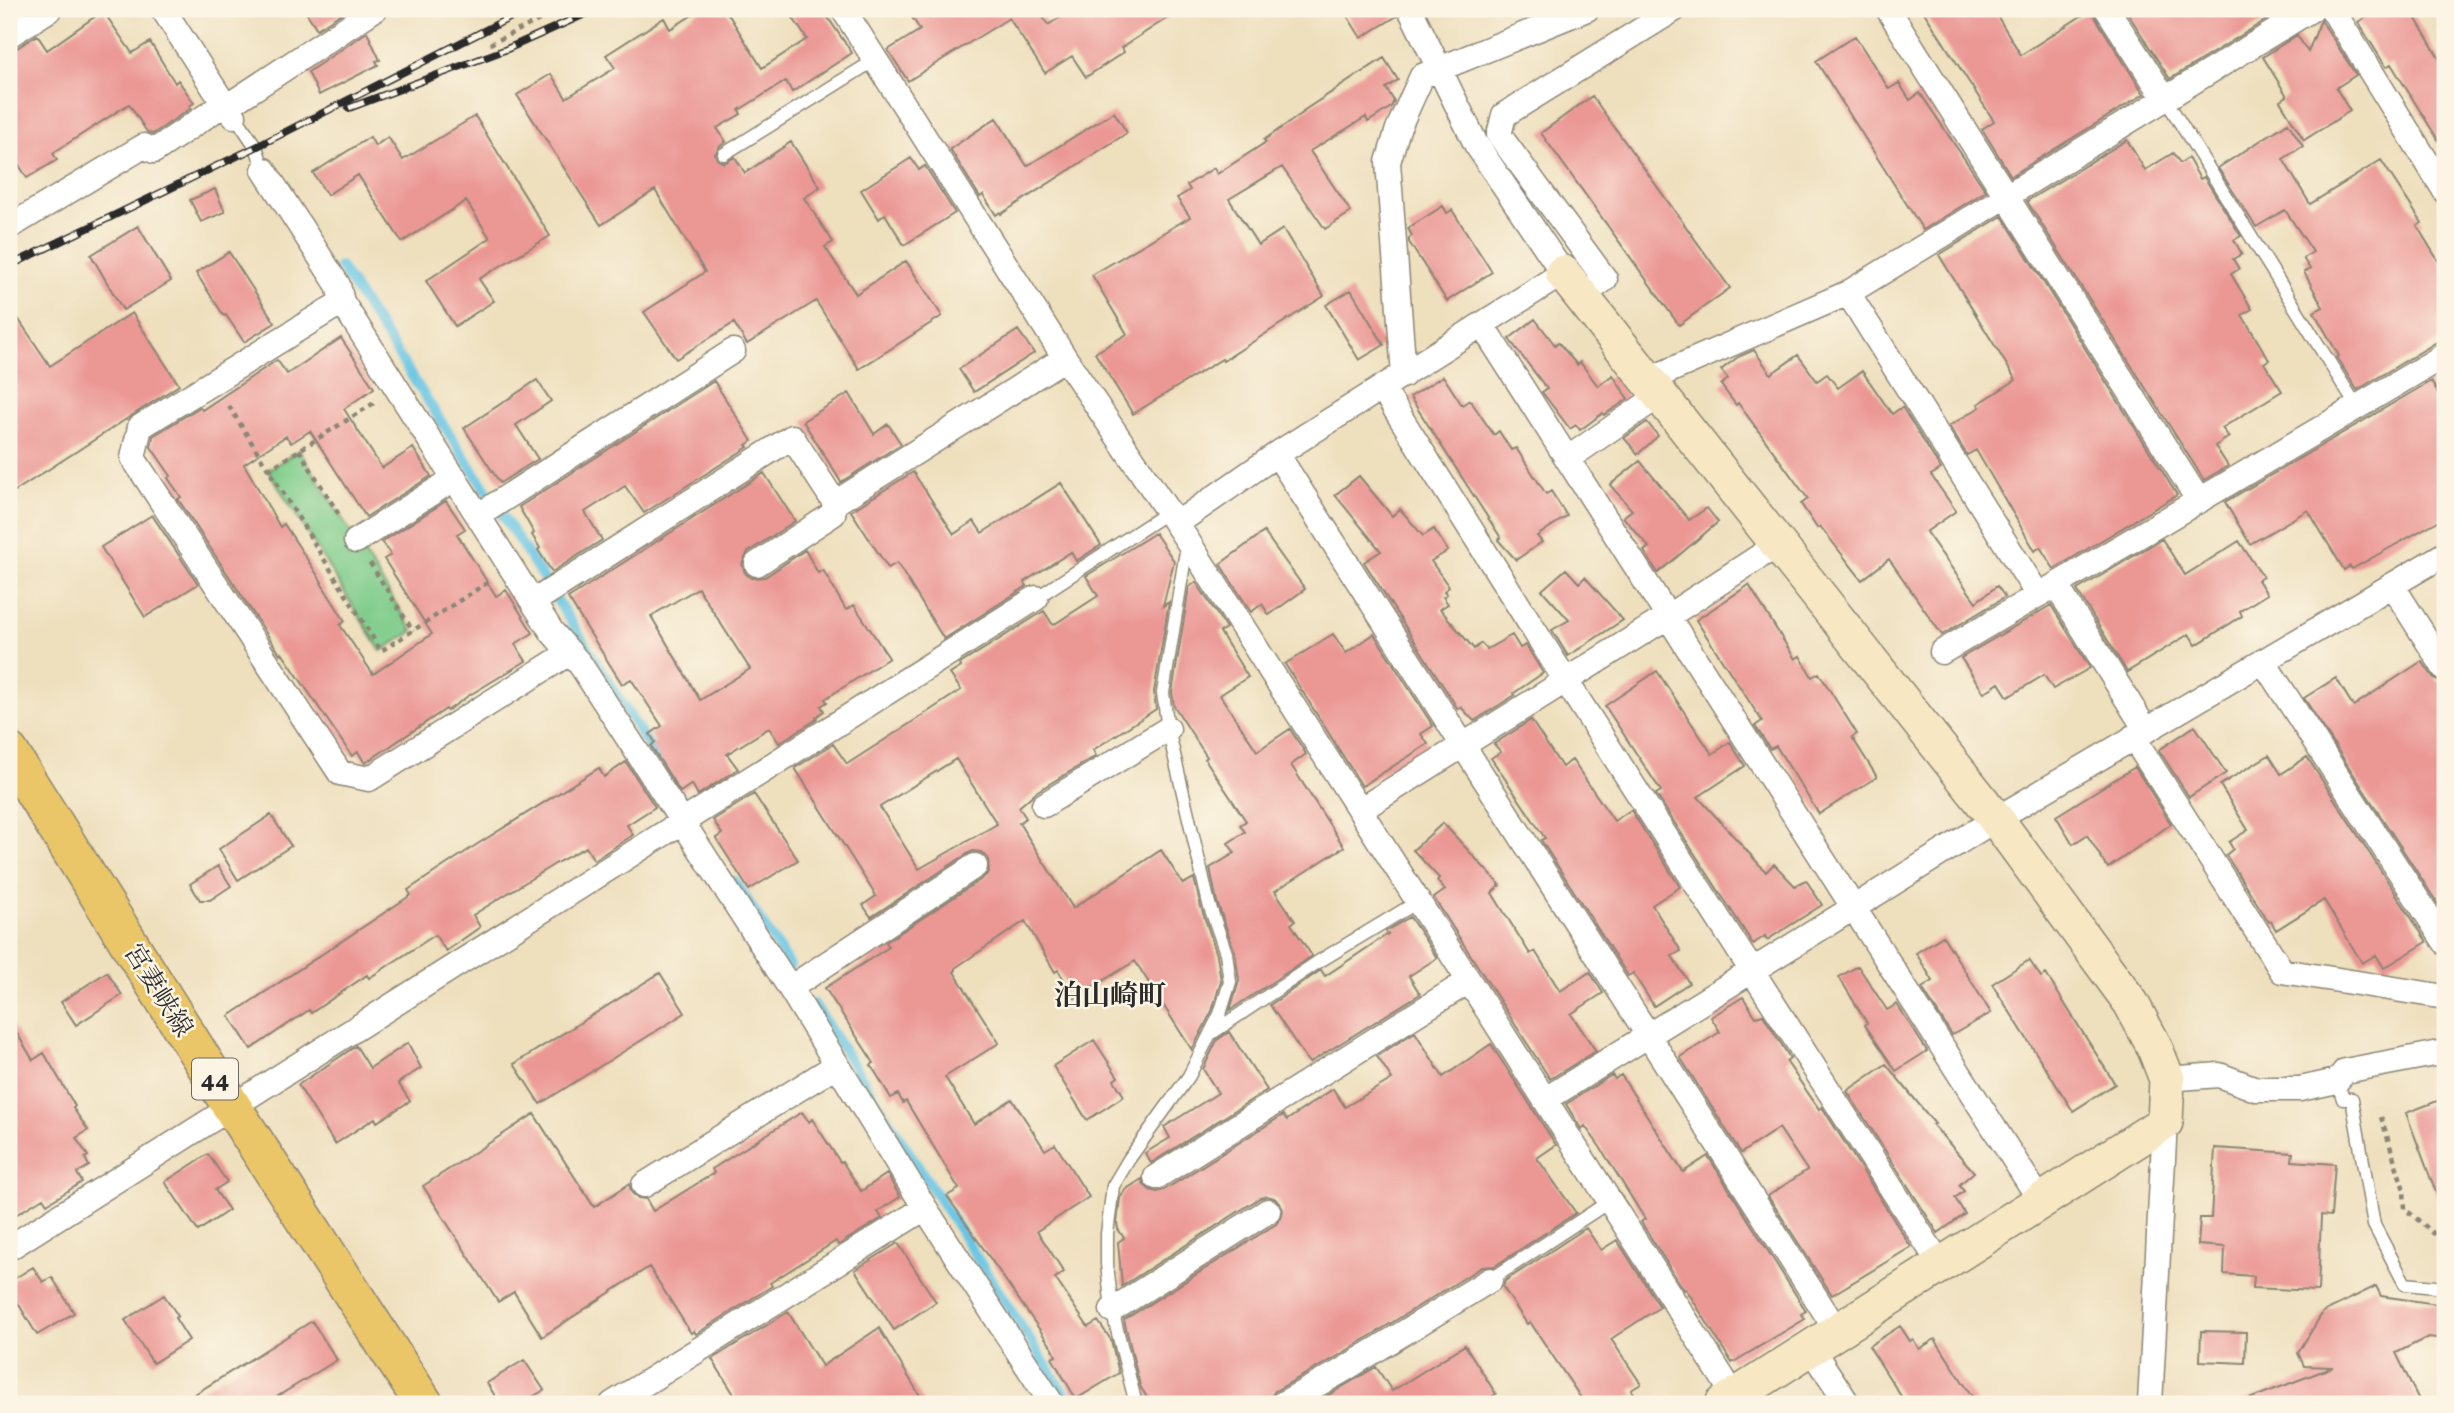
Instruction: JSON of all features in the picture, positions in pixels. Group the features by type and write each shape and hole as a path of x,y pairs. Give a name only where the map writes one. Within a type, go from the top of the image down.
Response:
{"main road":[{"name":"宮妻峡線","path":"9,752 232,1107 424,1404"}],"street":[{"path":"9,35 50,9"},
{"path":"163,9 229,110"},
{"path":"9,227 144,146 154,151 229,110 375,9"},
{"path":"843,9 1065,358 1177,526 1546,1099 1729,1400 2165,1122"},
{"path":"1410,9 1476,144 1573,284 1996,819 2131,1003 2154,1046 2167,1079 2150,1404"},
{"path":"1404,374 1388,162 1398,129 1422,76 1587,9"},
{"path":"1177,526 1277,454 1482,325 1573,284 1605,279 1499,135 1504,115 1675,9"},
{"path":"1888,9 2199,500"},
{"path":"2107,9 2166,100"},
{"path":"1567,459 1654,388 1848,293 2312,9"},
{"path":"2332,9 2445,191"},
{"path":"264,170 338,285 342,302 536,599 552,632 580,664 690,817 790,988 925,1208 1052,1404"},
{"path":"1848,293 2140,733 2282,971 2445,997"},
{"path":"342,302 140,427 133,458 340,773 369,779 569,653"},
{"path":"1482,325 2040,1200"},
{"path":"481,514 733,351"},
{"path":"1942,652 2445,355"},
{"path":"835,503 1065,358"},
{"path":"1382,388 1940,1265"},
{"path":"536,599 792,437 835,503 833,513 757,564"},
{"path":"1277,454 1647,1036 1824,1339 1848,1404"},
{"path":"356,541 455,478"},
{"path":"1360,810 1465,746 1777,545"},
{"path":"1546,1099 1852,906 2445,554"},
{"path":"2392,585 2445,670"},
{"path":"9,1248 1036,598"},
{"path":"2263,661 2445,942"},
{"path":"1044,805 1168,729"},
{"path":"790,988 975,866"},
{"path":"1156,1177 1469,981"},
{"path":"2167,1079 2219,1075 2256,1089 2344,1091 2345,1071 2445,1052"},
{"path":"644,1185 837,1065"},
{"path":"612,1404 925,1208"},
{"path":"1112,1310 1268,1211"},
{"path":"1282,1404 1340,1373 1490,1280"}],"lane":[{"path":"724,154 875,60"},
{"path":"2166,100 2357,407"},
{"path":"229,110 256,147 264,170"},
{"path":"1036,598 1177,526"},
{"path":"1136,1404 1112,1310 1107,1254 1109,1205 1113,1186 1129,1159 1189,1076 1220,1014 1230,982 1226,953 1209,904 1168,729 1163,693 1177,526"},
{"path":"1209,1035 1318,961 1419,901"},
{"path":"2344,1091 2374,1225 2405,1284 2445,1288"},
{"path":"1490,1280 1610,1201"}],"path":[{"path":"490,44 562,9"},
{"path":"268,470 397,388"},
{"path":"2344,1091 2375,1101 2404,1190 2405,1209 2437,1236 2445,1239"}],"green space":[{"path":"299,450 413,631 381,651 268,470"}],"building":[{"path":"304,9 348,9 317,29"},
{"path":"702,9 725,9 762,68 807,39 787,9 822,9 852,53 792,92 786,81 739,110 741,114 717,128 726,142 715,154 717,159 724,163 735,157 745,173 791,142 820,187 804,198 833,242 825,247 856,294 906,261 942,316 859,369 816,301 747,344 734,323 676,359 644,312 705,272 655,190 601,225 517,95 551,74 566,98 615,68 606,55 664,18 670,29"},
{"path":"907,9 1038,9 1048,25 1074,9 1181,9 1121,48 1124,52 1086,77 1072,56 1045,73 1009,18 908,81 888,50 920,30"},
{"path":"1343,9 1395,9 1397,16 1361,38"},
{"path":"1922,9 1993,9 2021,55 2092,9 2144,94 2011,176 1982,129 1994,121"},
{"path":"2125,9 2284,9 2170,79"},
{"path":"2379,9 2410,9 2445,68 2445,151 2391,64 2386,67 2358,22"},
{"path":"103,11 132,53 150,42 175,83 178,80 194,103 189,106 191,108 153,134 147,132 129,104 53,153 57,160 27,178 9,149 9,50 37,35 47,50"},
{"path":"2321,20 2356,75 2336,88 2350,111 2304,140 2280,101 2287,96 2263,57 2297,35 2308,52"},
{"path":"367,32 380,60 376,61 378,65 319,95 308,72"},
{"path":"1855,36 1889,89 1899,83 1910,100 1920,93 1986,191 1923,230 1816,61"},
{"path":"1384,58 1398,80 1386,88 1394,101 1391,107 1368,122 1366,117 1310,151 1351,212 1325,229 1282,167 1229,199 1258,245 1283,229 1324,296 1223,361 1222,359 1133,414 1095,353 1127,334 1092,275 1190,217 1177,198 1190,190 1187,185 1214,168 1217,174 1266,142 1264,140 1303,111"},
{"path":"1592,96 1730,288 1679,325 1541,133"},
{"path":"1114,112 1127,133 1001,214 1000,212 996,215 983,195 980,197 950,149 996,118 1027,166"},
{"path":"475,116 550,236 479,279 494,301 455,326 426,281 490,238 466,201 402,242 358,175 327,195 313,173 370,137 375,146 388,137 403,160"},
{"path":"2288,123 2303,146 2283,159 2310,204 2381,160 2422,223 2417,226 2445,272 2445,340 2437,342 2357,390 2314,312 2323,307 2304,272 2310,269 2303,258 2313,252 2285,210 2256,227 2218,168"},
{"path":"2127,140 2145,170 2173,153 2180,163 2188,158 2200,179 2204,177 2241,236 2234,240 2242,254 2233,259 2239,269 2231,274 2252,309 2242,315 2269,360 2264,363 2282,391 2222,428 2229,437 2215,446 2228,466 2204,480 2027,201"},
{"path":"911,158 919,170 925,166 955,213 904,245 885,214 879,219 861,190"},
{"path":"215,189 225,212 201,222 190,200"},
{"path":"1443,206 1447,213 1452,210 1492,272 1447,301 1409,242 1412,236 1408,228"},
{"path":"2002,216 2177,495 2054,569 2040,547 2035,551 1976,450 1967,455 1949,426 2016,380 1939,255"},
{"path":"138,226 171,281 123,310 91,255"},
{"path":"229,252 275,323 244,342 196,273"},
{"path":"1351,290 1384,345 1359,360 1326,305"},
{"path":"9,305 50,366 132,313 179,385 9,495"},
{"path":"1535,319 1555,345 1558,342 1577,365 1580,362 1598,386 1613,375 1628,399 1580,430 1576,425 1570,429 1542,392 1547,389 1509,339"},
{"path":"1018,330 1034,353 974,392 959,369"},
{"path":"341,338 374,388 344,409 382,468 413,448 431,476 366,517 310,431 291,443 286,436 244,464 280,527 284,524 322,582 345,621 340,625 373,674 432,634 384,559 391,555 382,542 446,501 465,529 457,534 496,596 506,590 533,633 515,644 526,661 447,711 446,709 365,763 358,752 352,756 282,653 280,654 178,499 181,497 168,478 171,476 151,447 153,436 200,407 202,410 277,360 287,374"},
{"path":"1754,350 1771,374 1798,355 1817,381 1827,374 1838,388 1862,371 1892,414 1902,407 1941,469 1931,475 1956,511 1926,532 1976,602 1997,586 2005,597 1942,635 1889,559 1862,580 1820,526 1817,528 1801,504 1808,499 1738,403 1736,405 1721,385 1728,379 1721,370 1738,357"},
{"path":"1443,376 1462,405 1470,400 1494,435 1499,431 1511,450 1516,448 1546,494 1551,491 1567,516 1537,536 1542,542 1516,560 1498,540 1501,538 1410,397"},
{"path":"537,380 551,401 516,425 538,459 500,483 464,428"},
{"path":"714,381 752,441 746,445 748,447 644,513 625,486 585,512 602,540 552,572 538,550 540,548 532,535 534,533 519,507"},
{"path":"2431,381 2445,405 2445,517 2352,569 2350,566 2344,570 2308,510 2250,544 2225,502"},
{"path":"849,393 874,434 888,424 901,444 841,482 803,421"},
{"path":"1647,422 1658,436 1638,454 1624,438"},
{"path":"1640,461 1689,520 1707,508 1718,522 1658,573 1644,551 1649,547 1623,517 1632,510 1610,485"},
{"path":"913,472 954,534 974,521 982,533 1061,483 1101,545 1076,561 1071,552 1024,582 1027,586 944,639 897,563 888,568 851,511"},
{"path":"764,473 795,521 748,552 742,564 745,573 751,578 765,577 805,550 818,573 823,570 846,610 854,605 889,658 825,699 827,702 821,706 824,711 817,719 779,743 769,728 727,754 738,769 698,795 692,784 680,792 651,746 655,742 650,734 662,726 631,679 622,684 568,598","holes":["698,588 750,669 700,700 651,616"]},
{"path":"1359,476 1392,516 1400,509 1423,536 1434,529 1448,551 1431,561 1449,587 1444,591 1447,594 1443,597 1448,604 1440,609 1474,649 1481,643 1487,649 1512,635 1520,648 1526,645 1543,673 1474,721 1461,707 1458,709 1364,562 1381,551 1335,495"},
{"path":"152,515 198,584 145,617 101,547"},
{"path":"1264,532 1305,589 1269,615 1262,604 1251,612 1220,564"},
{"path":"1155,533 1174,561 1163,606 1169,602 1154,692 1156,709 1093,750 1096,756 1036,792 1019,807 1026,818 1019,823 1073,908 1161,850 1183,884 1194,878 1217,955 1221,981 1212,1011 1192,1050 1135,961 1075,998 1058,970 1055,972 1025,921 955,968 954,972 999,1043 945,1077 974,1124 1012,1099 1045,1150 1055,1144 1089,1197 1037,1231 1064,1272 1055,1278 1088,1327 1098,1321 1111,1340 1119,1373 1076,1399 1052,1358 1056,1356 1053,1349 947,1196 959,1189 906,1101 903,1103 898,1094 891,1098 871,1065 874,1063 825,988 889,947 886,942 983,878 989,872 988,858 981,852 973,851 967,854 871,917 863,905 876,896 795,768 833,744 847,764 961,690 950,674 961,667 960,664 1044,611 1053,625 1098,596 1086,576","holes":["956,759 997,824 919,869 880,807"]},
{"path":"2162,539 2185,575 2239,541 2263,577 2258,580 2267,594 2240,611 2242,616 2196,645 2189,634 2127,672 2077,590"},
{"path":"1566,569 1579,583 1585,577 1623,620 1568,656 1552,630 1569,620 1542,590"},
{"path":"1196,582 1226,628 1220,632 1248,677 1220,695 1257,751 1290,729 1306,754 1291,765 1344,847 1275,891 1295,921 1291,924 1312,956 1230,1010 1239,981 1235,952 1217,902 1210,868 1235,853 1228,843 1245,832 1240,825 1246,821 1174,706 1172,693 1189,587"},
{"path":"1749,585 1795,659 1800,656 1812,677 1819,673 1857,734 1852,737 1877,777 1819,814 1776,746 1770,749 1755,726 1762,721 1696,620"},
{"path":"2051,605 2090,668 2053,689 2044,675 2008,697 1999,683 1984,693 1961,658"},
{"path":"1333,634 1346,653 1374,634 1433,726 1421,734 1428,744 1362,786 1285,664"},
{"path":"2422,661 2433,677 2445,684 2445,915 2304,698 2336,678 2353,706"},
{"path":"1657,671 1712,754 1730,742 1745,766 1698,797 1766,872 1774,864 1795,886 1806,880 1822,905 1767,940 1765,936 1753,944 1656,794 1661,791 1605,706"},
{"path":"1531,720 1562,767 1572,760 1614,821 1631,810 1680,887 1652,905 1681,951 1672,956 1689,983 1654,1006 1633,973 1628,976 1541,840 1545,838 1491,758 1501,752 1494,744"},
{"path":"2195,726 2226,773 2189,797 2159,750"},
{"path":"2269,755 2281,774 2307,757 2427,942 2384,968 2376,955 2362,963 2324,900 2276,930 2271,921 2269,922 2226,855 2233,849 2229,842 2248,830 2220,785"},
{"path":"626,762 655,807 627,825 633,835 594,860 586,847 558,862 473,915 480,927 446,951 435,935 369,978 367,975 311,1013 309,1010 251,1049 229,1016 411,895 408,890 476,845 599,768 604,777"},
{"path":"2135,767 2171,824 2108,868 2087,835 2073,844 2056,816"},
{"path":"754,794 798,860 749,890 716,838 722,834 713,820"},
{"path":"271,815 291,846 238,880 219,849"},
{"path":"1443,823 1500,885 1492,893 1530,954 1535,951 1560,991 1590,972 1603,993 1571,1014 1596,1051 1550,1079 1434,898 1445,890 1437,881 1439,878 1413,850"},
{"path":"218,866 231,886 210,900 200,900 190,884"},
{"path":"1410,917 1437,958 1409,976 1420,994 1309,1063 1270,1005 1321,970 1325,976 1388,934 1386,931"},
{"path":"1943,936 1991,1013 1952,1035 1922,988 1933,981 1916,953"},
{"path":"2029,960 2041,977 2046,974 2115,1084 2073,1111 1992,984"},
{"path":"1858,966 1887,1010 1897,1004 1927,1051 1896,1071 1865,1025 1867,1023 1839,977"},
{"path":"107,972 122,995 76,1025 61,1002"},
{"path":"660,973 685,1013 540,1104 514,1064"},
{"path":"1743,997 1756,1017 1763,1015 1790,1058 1786,1061 1819,1109 1822,1107 1911,1247 1832,1295 1768,1196 1807,1170 1779,1128 1741,1153 1680,1057 1720,1032 1711,1017"},
{"path":"9,1020 33,1060 44,1053 75,1106 73,1108 88,1130 76,1138 88,1156 85,1158 89,1166 77,1173 82,1182 47,1204 43,1198 9,1219"},
{"path":"1229,1032 1267,1090 1151,1163 1145,1153 1170,1138 1164,1127 1218,1093 1203,1069 1217,1040"},
{"path":"1415,1032 1443,1077 1491,1044 1556,1145 1537,1158 1576,1213 1495,1266 1482,1267 1333,1359 1275,1391 1266,1404 1151,1404 1140,1386 1124,1320 1276,1224 1283,1210 1274,1198 1260,1198 1122,1286 1118,1242 1124,1238 1117,1223 1120,1198 1125,1190 1142,1179 1150,1190 1164,1190 1283,1115 1287,1120 1333,1089 1345,1107 1392,1079 1377,1056"},
{"path":"1094,1040 1118,1077 1114,1080 1124,1096 1087,1120 1053,1066"},
{"path":"408,1043 421,1068 398,1083 410,1101 377,1122 375,1118 335,1144 298,1085 356,1046 370,1068"},
{"path":"1886,1064 1974,1172 1959,1185 1964,1191 1955,1198 1965,1214 1938,1233 1847,1091"},
{"path":"1612,1075 1615,1079 1621,1075 1683,1172 1708,1156 1806,1311 1801,1314 1805,1319 1732,1363 1641,1222 1645,1219 1600,1147 1585,1126 1581,1129 1566,1104"},
{"path":"2445,1098 2445,1210 2443,1211 2406,1113"},
{"path":"802,1112 809,1122 812,1119 861,1191 887,1174 900,1197 878,1212 882,1218 838,1245 836,1241 696,1334 694,1331 691,1333 649,1267 542,1337 514,1292 498,1302 423,1186 534,1114 594,1207 629,1184 632,1193 638,1198 646,1199 653,1211 714,1173 712,1169"},
{"path":"2215,1148 2293,1153 2292,1161 2335,1164 2331,1216 2321,1215 2318,1291 2253,1288 2254,1276 2224,1274 2225,1247 2198,1245 2200,1218 2211,1218"},
{"path":"208,1154 227,1182 215,1190 229,1210 198,1231 165,1182"},
{"path":"1586,1228 1601,1250 1617,1240 1660,1307 1611,1339 1641,1384 1631,1390 1634,1395 1620,1404 1585,1404 1503,1287 1505,1281"},
{"path":"898,1243 936,1302 894,1330 855,1270"},
{"path":"33,1267 43,1282 52,1277 74,1313 37,1335 9,1288 9,1282"},
{"path":"2376,1286 2381,1296 2445,1305 2445,1339 2428,1337 2396,1353 2421,1404 2242,1404 2241,1402 2333,1367 2304,1366 2298,1353 2323,1312"},
{"path":"164,1295 189,1340 153,1363 125,1320"},
{"path":"788,1312 822,1366 879,1328 925,1404 740,1404 712,1359"},
{"path":"312,1321 337,1360 265,1404 179,1404"},
{"path":"1900,1326 1919,1349 1935,1339 1977,1404 1906,1404 1869,1346"},
{"path":"2201,1331 2246,1332 2245,1363 2200,1361"},
{"path":"1465,1345 1496,1394 1481,1404 1332,1404 1327,1396 1376,1367 1392,1391"},
{"path":"524,1360 544,1390 521,1404 500,1404 487,1383"}],"waterway":[{"path":"340,266 544,579 689,810"},
{"path":"735,881 790,966"},
{"path":"814,1004 1071,1404"}],"railway":[{"path":"9,266 256,147 527,9"},
{"path":"349,108 507,49 596,9"}],"district":[{"name":"泊山崎町","path":"1110,995"}]}
